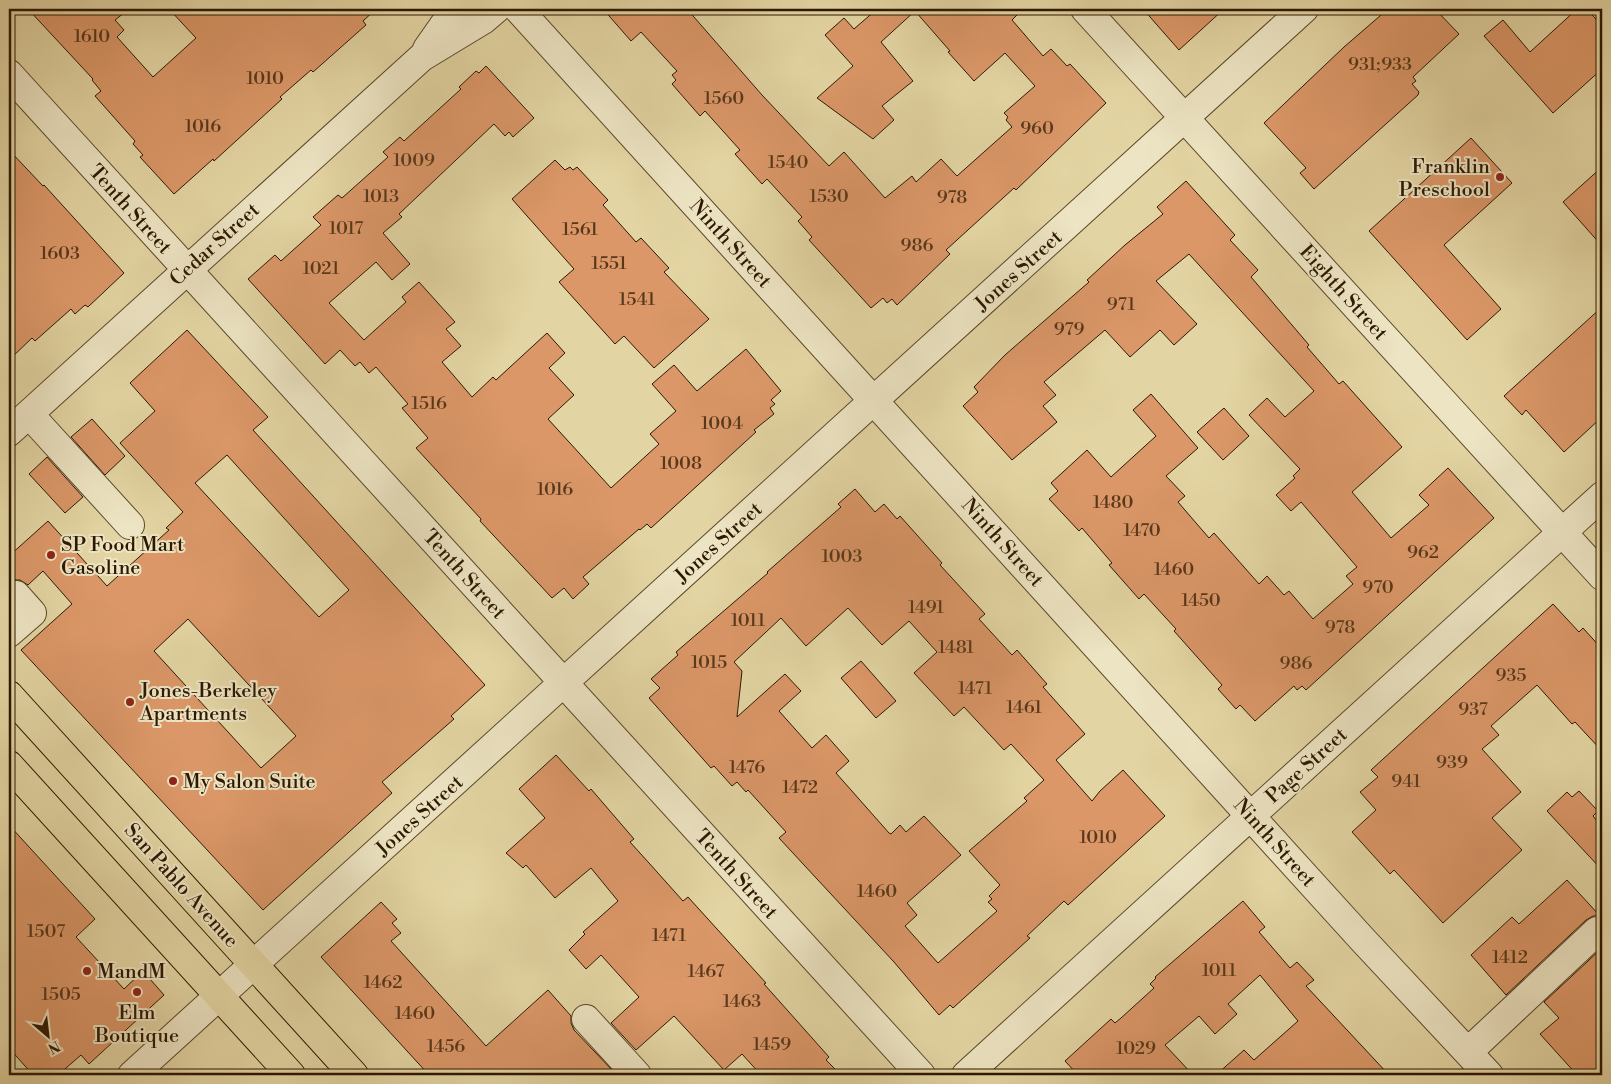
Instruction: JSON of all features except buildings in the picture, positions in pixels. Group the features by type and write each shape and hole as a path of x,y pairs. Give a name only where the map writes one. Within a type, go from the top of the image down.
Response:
{"main road":[{"name":"San Pablo Avenue","path":"9,695 354,1075"},
{"path":"9,765 291,1075"}],"street":[{"name":"Cedar Street","path":"422,57 456,9"},
{"name":"Cedar Street","path":"9,432 422,57 483,20 496,9"},
{"name":"Ninth Street","path":"518,9 1362,939 1489,1075"},
{"name":"Eighth Street","path":"1085,9 1602,576"},
{"name":"Jones Street","path":"132,1075 1304,9"},
{"name":"Tenth Street","path":"9,74 921,1075"},
{"path":"29,414 130,525"},
{"name":"Page Street","path":"966,1075 1602,496"},
{"path":"9,633 32,613 16,595"},
{"path":"1468,1052 1598,931"},
{"path":"586,1019 637,1075"}],"place":[{"name":"Franklin Preschool","path":"1500,177"},
{"name":"SP Food Mart Gasoline","path":"51,555"},
{"name":"Jones-Berkeley Apartments","path":"130,702"},
{"name":"My Salon Suite","path":"173,781"},
{"name":"MandM","path":"87,971"},
{"name":"Elm Boutique","path":"137,992"}]}
